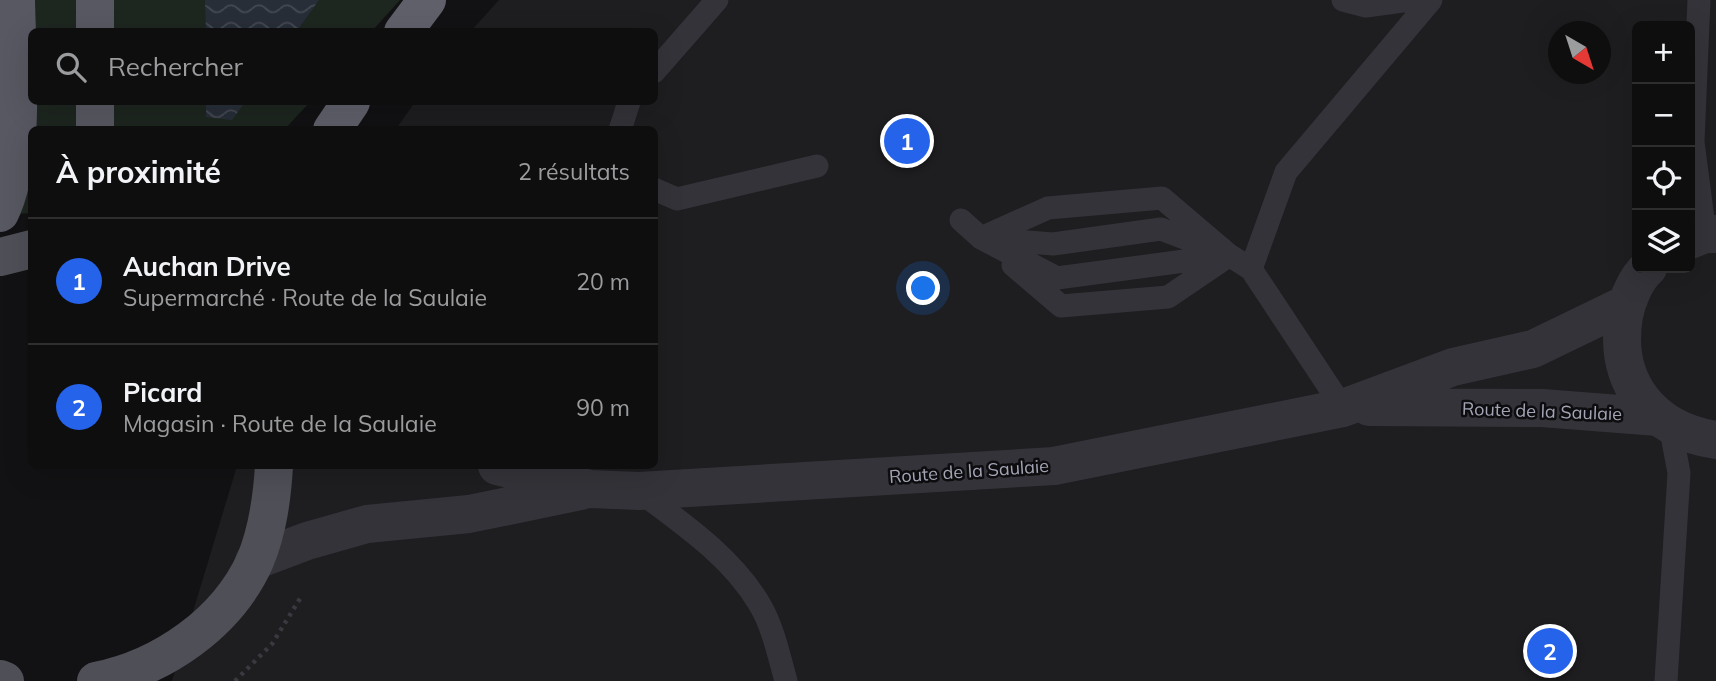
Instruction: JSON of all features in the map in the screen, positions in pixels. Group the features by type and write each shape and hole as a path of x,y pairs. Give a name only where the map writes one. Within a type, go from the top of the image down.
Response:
{"highway":[{"path":"0,214 12,171 18,110 16,0"},
{"path":"94,0 95,28"},
{"path":"406,28 427,0"},
{"path":"95,105 95,126"},
{"path":"335,126 349,105"}],"main road":[{"path":"0,257 28,250"},
{"path":"115,679 178,649 222,610 254,561 272,506 274,469"},
{"path":"0,679 5,681"}],"street":[{"path":"1645,273 1626,304 1621,335 1625,366 1637,393 1664,421 1696,437 1716,440"},
{"name":"Route de la Saulaie","path":"509,469 590,489 639,491 1054,466 1343,408 1453,367 1533,349 1626,304"},
{"name":"Route de la Saulaie","path":"1343,408 1542,408 1664,421"},
{"name":"Route de la Saulaie","path":"254,561 307,541 367,524 469,513 590,489"}],"lane":[{"path":"658,67 717,0"},
{"path":"1343,0 1366,6 1410,0"},
{"path":"1251,269 1286,173 1431,0"},
{"path":"1699,0 1693,142 1704,236"},
{"path":"621,126 628,105"},
{"path":"658,191 677,199 817,166"},
{"path":"981,238 1048,208 1162,198 1229,255 1251,269 1343,408"},
{"path":"961,220 1061,306 1168,297 1229,255"},
{"path":"981,238 1053,244 1161,229 1229,255"},
{"path":"981,238 1057,278 1229,255"},
{"path":"1664,421 1679,473 1666,681"},
{"path":"639,491 694,533 742,580 760,606 786,681"}],"path":[{"path":"235,681 272,644 306,588"}],"shaded area":[{"path":"0,0 400,0 375,28 28,28 28,105 307,105 288,126 28,126 28,213 0,215"},
{"path":"499,0 1716,0 1716,681 172,681 236,469 658,469 658,126 398,126 413,105 658,105 658,28 474,28"}],"water":[{"path":"205,0 319,0 299,28 206,28"},
{"path":"206,105 243,105 232,120 206,117"}],"place":[{"name":"Auchan Drive","path":"907,141"},
{"name":"Picard","path":"1550,651"}]}
